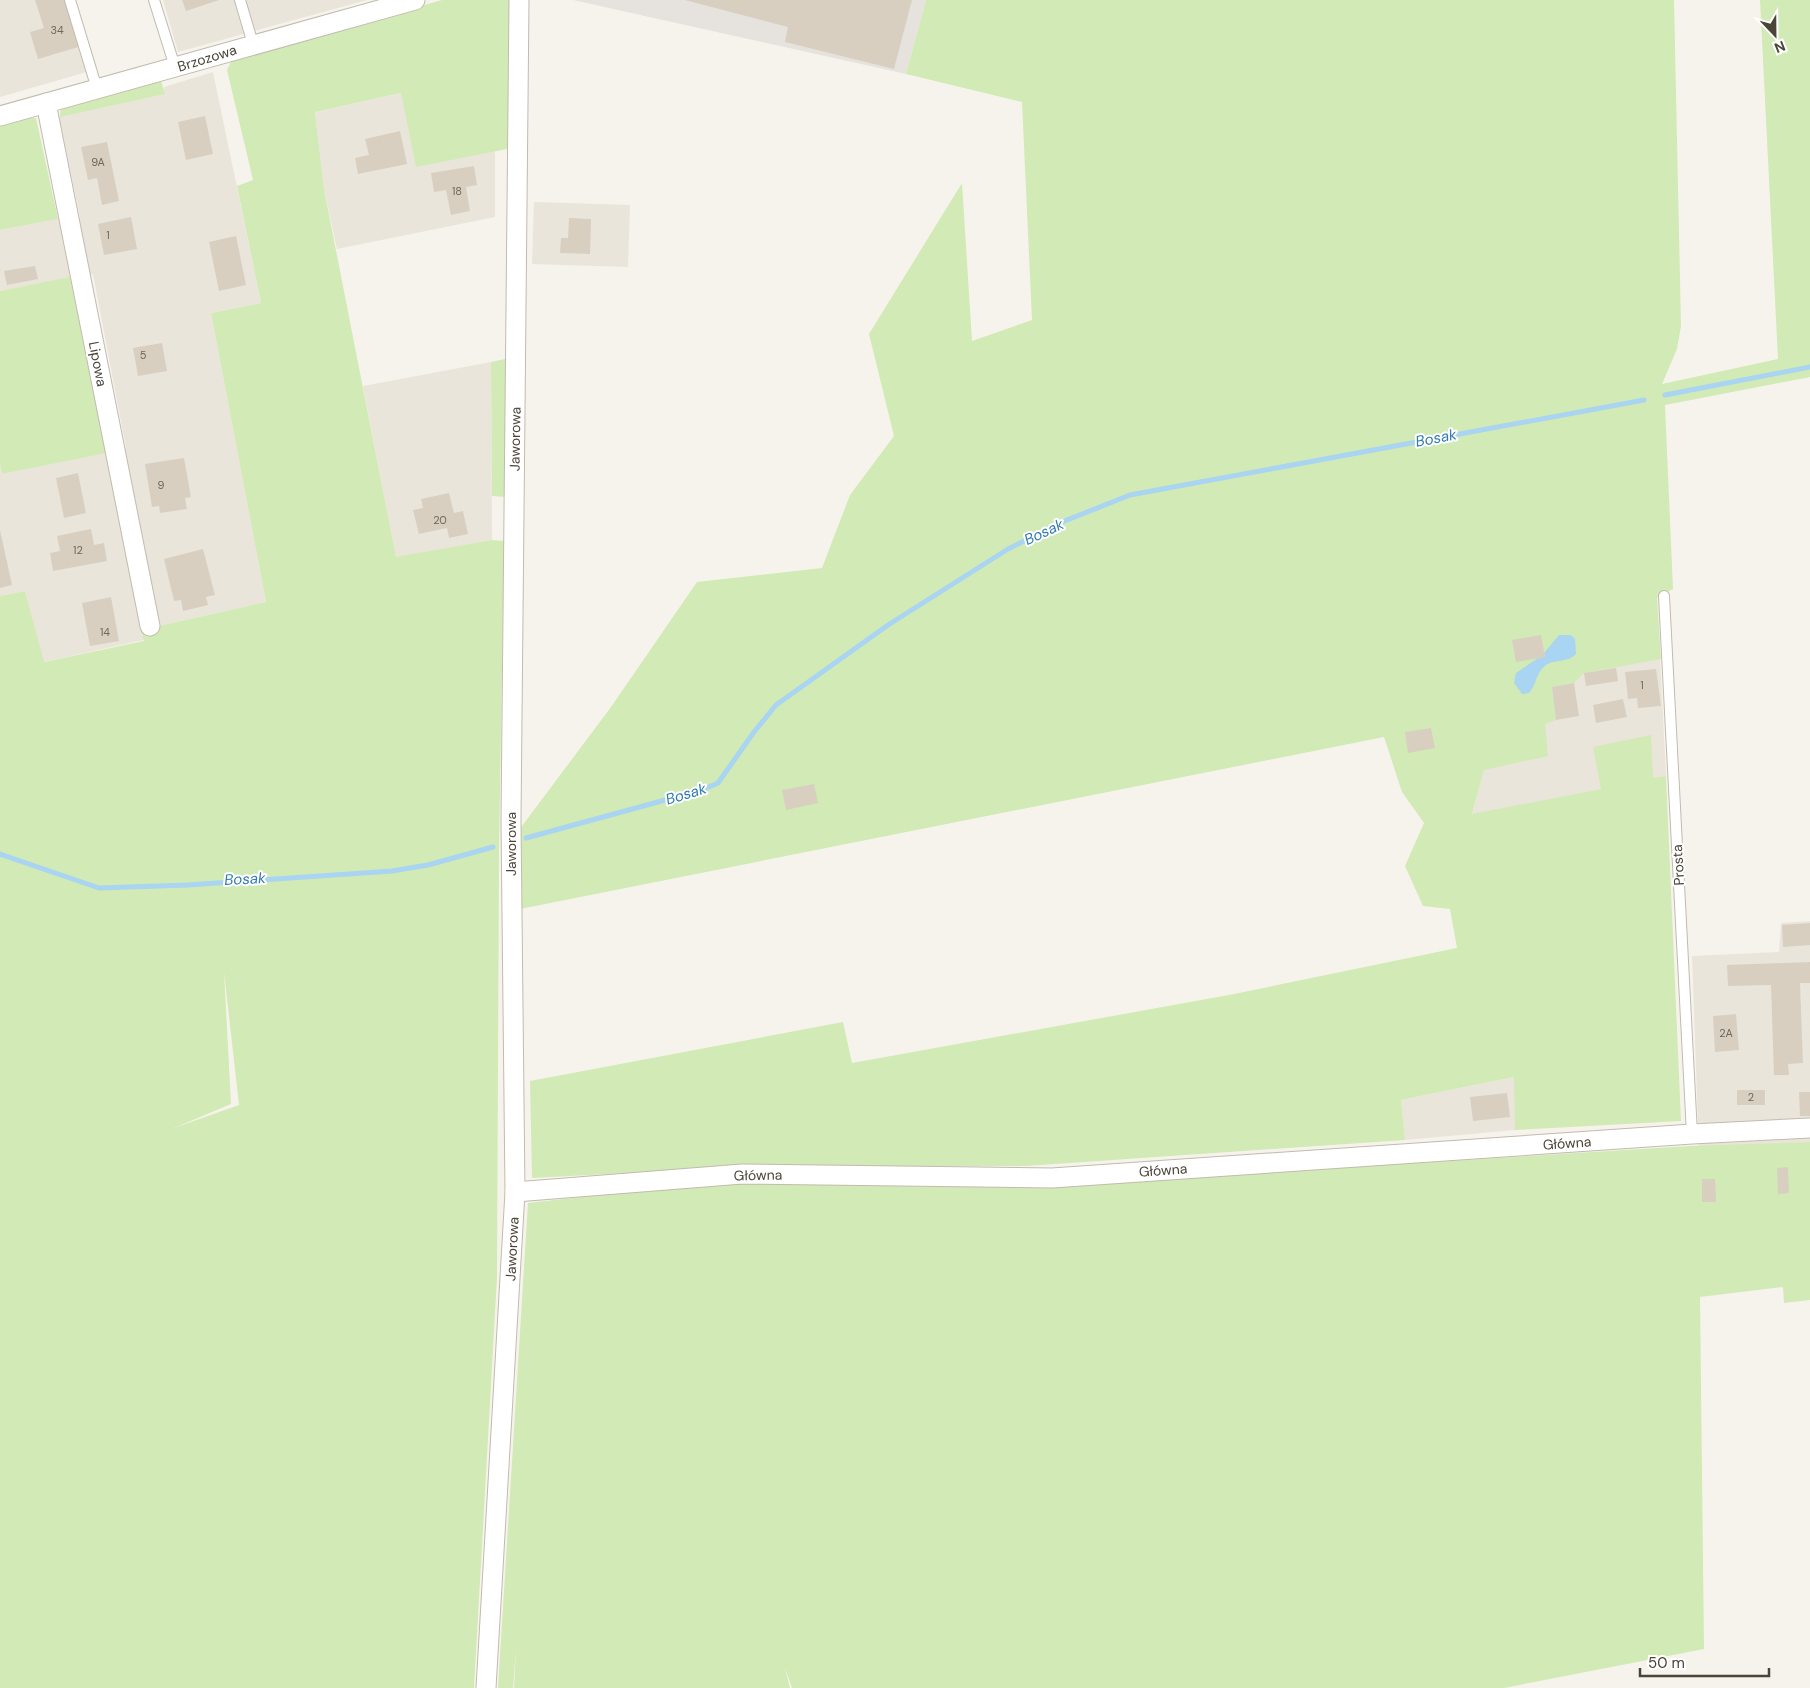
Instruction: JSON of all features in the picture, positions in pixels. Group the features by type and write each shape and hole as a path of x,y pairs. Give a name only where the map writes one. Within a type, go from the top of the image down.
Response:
{"street":[{"name":"Brzozowa","path":"0,116 414,0"},
{"name":"Jaworowa","path":"486,1688 515,1192 511,821 519,0"},
{"name":"Lipowa","path":"46,103 150,626"},
{"name":"Główna","path":"515,1192 742,1174 1052,1178 1692,1134 1810,1128"}],"lane":[{"path":"70,0 98,89"},
{"path":"154,0 175,67"},
{"path":"240,0 253,44"},
{"name":"Prosta","path":"1664,596 1692,1134"}],"shaded area":[{"path":"0,0 75,0 97,69 0,97"},
{"path":"163,0 367,0 178,52"},
{"path":"573,0 926,0 906,74"},
{"path":"213,72 261,303 211,313 266,602 141,630 144,640 43,662 25,591 0,596 0,464 2,474 126,448 93,274 0,291 0,230 58,219 80,217 59,117 164,94 164,87"},
{"path":"402,93 416,166 495,151 495,217 337,249 324,189 315,112"},
{"path":"534,202 630,205 628,267 532,264"},
{"path":"491,362 492,540 396,558 363,386"},
{"path":"1657,598 1666,776 1472,815 1484,770 1478,744"},
{"path":"1810,921 1810,1142 1699,1151 1692,956 1779,952 1781,923"},
{"path":"1515,1077 1515,1130 1405,1140 1401,1100"}],"green space":[{"path":"442,0 509,0 511,12 507,149 416,167 401,93 315,112 324,189 396,557 492,540 504,541 499,850 497,1277 474,1688 0,1688 0,596 25,591 44,662 144,641 141,630 266,602 211,313 261,303 237,186 253,180 227,70 232,60","holes":["224,972 239,1105 174,1128 231,1104"]},
{"path":"926,0 1674,0 1681,326 1677,349 1662,384 1778,359 1760,0 1810,0 1810,377 1665,405 1673,589 1657,598 1661,659 1584,673 1574,683 1552,687 1556,720 1545,724 1548,756 1484,770 1472,814 1601,789 1593,747 1651,735 1653,778 1666,776 1681,1121 1515,1130 1514,1077 1401,1100 1405,1140 1026,1166 762,1166 532,1178 530,1081 843,1022 852,1063 1229,995 1457,948 1450,909 1423,906 1405,866 1424,823 1402,792 1384,737 520,909 519,830 611,707 697,582 822,568 850,495 894,436 869,334 962,183 972,341 1032,320 1022,102 906,74"},
{"path":"160,78 165,94 60,117 61,105"},
{"path":"24,118 36,118 58,219 0,230 0,125"},
{"path":"70,277 106,453 2,474 0,464 0,291"},
{"path":"505,359 506,497 492,496 491,362"},
{"path":"1810,1142 1810,1300 1784,1303 1783,1287 1700,1297 1704,1649 1504,1688 792,1688 785,1668 790,1688 514,1688 516,1648 513,1688 498,1688 528,1203 688,1185 752,1183 945,1187 1049,1186 1690,1146"}],"water":[{"path":"1559,635 1571,635 1575,639 1576,654 1569,659 1546,665 1540,671 1529,693 1522,694 1514,683 1516,673 1538,658 1545,657 1544,653"}],"building":[{"path":"35,0 68,0 82,46 38,59 30,32 44,28"},
{"path":"182,0 219,0 186,11"},
{"path":"685,0 912,0 894,69 785,42 788,27"},
{"path":"205,116 213,154 186,160 178,122"},
{"path":"400,131 407,164 358,174 355,158 369,155 365,139"},
{"path":"107,142 119,201 102,205 97,178 88,180 81,147"},
{"path":"474,166 477,185 466,187 470,211 451,215 446,190 434,192 431,173"},
{"path":"131,217 137,249 104,255 98,224"},
{"path":"569,218 591,219 590,254 560,253 561,238 568,238"},
{"path":"236,236 246,285 219,291 209,242"},
{"path":"35,266 38,279 7,285 4,271"},
{"path":"162,343 167,371 138,376 133,348"},
{"path":"184,458 191,497 185,498 187,509 160,513 159,506 152,507 145,464"},
{"path":"78,473 86,513 64,518 56,478"},
{"path":"449,493 454,513 463,511 468,534 449,538 447,528 419,534 413,510 423,508 421,499"},
{"path":"91,529 94,545 104,543 107,561 53,571 50,553 60,551 57,536"},
{"path":"0,530 12,585 0,588"},
{"path":"203,549 215,595 206,597 208,605 183,611 181,600 174,601 164,559"},
{"path":"111,597 119,641 90,646 82,603"},
{"path":"1541,635 1545,657 1516,662 1512,640"},
{"path":"1616,668 1618,681 1586,686 1584,673"},
{"path":"1656,669 1661,706 1638,708 1637,698 1628,699 1625,672"},
{"path":"1574,683 1579,716 1556,720 1552,687"},
{"path":"1623,699 1627,717 1596,723 1593,705"},
{"path":"1431,728 1435,748 1408,753 1405,732"},
{"path":"814,784 818,803 786,810 782,790"},
{"path":"1810,923 1810,945 1783,947 1782,925"},
{"path":"1810,962 1810,983 1800,983 1803,1063 1788,1064 1789,1075 1774,1075 1771,985 1728,986 1727,965"},
{"path":"1736,1014 1739,1050 1715,1052 1713,1016"},
{"path":"1737,1090 1765,1090 1765,1105 1737,1105"},
{"path":"1799,1092 1810,1092 1810,1116 1800,1116"},
{"path":"1507,1093 1510,1117 1473,1121 1470,1097"},
{"path":"1788,1167 1789,1193 1778,1194 1777,1168"},
{"path":"1702,1179 1715,1179 1716,1202 1702,1202"}],"waterway":[{"name":"Bosak","path":"1665,395 1810,367"},
{"name":"Bosak","path":"526,838 702,790 718,783 754,732 776,705 888,625 1008,549 1062,522 1130,495 1644,400"},
{"name":"Bosak","path":"0,854 99,888 188,885 392,871 428,865 493,847"}]}
